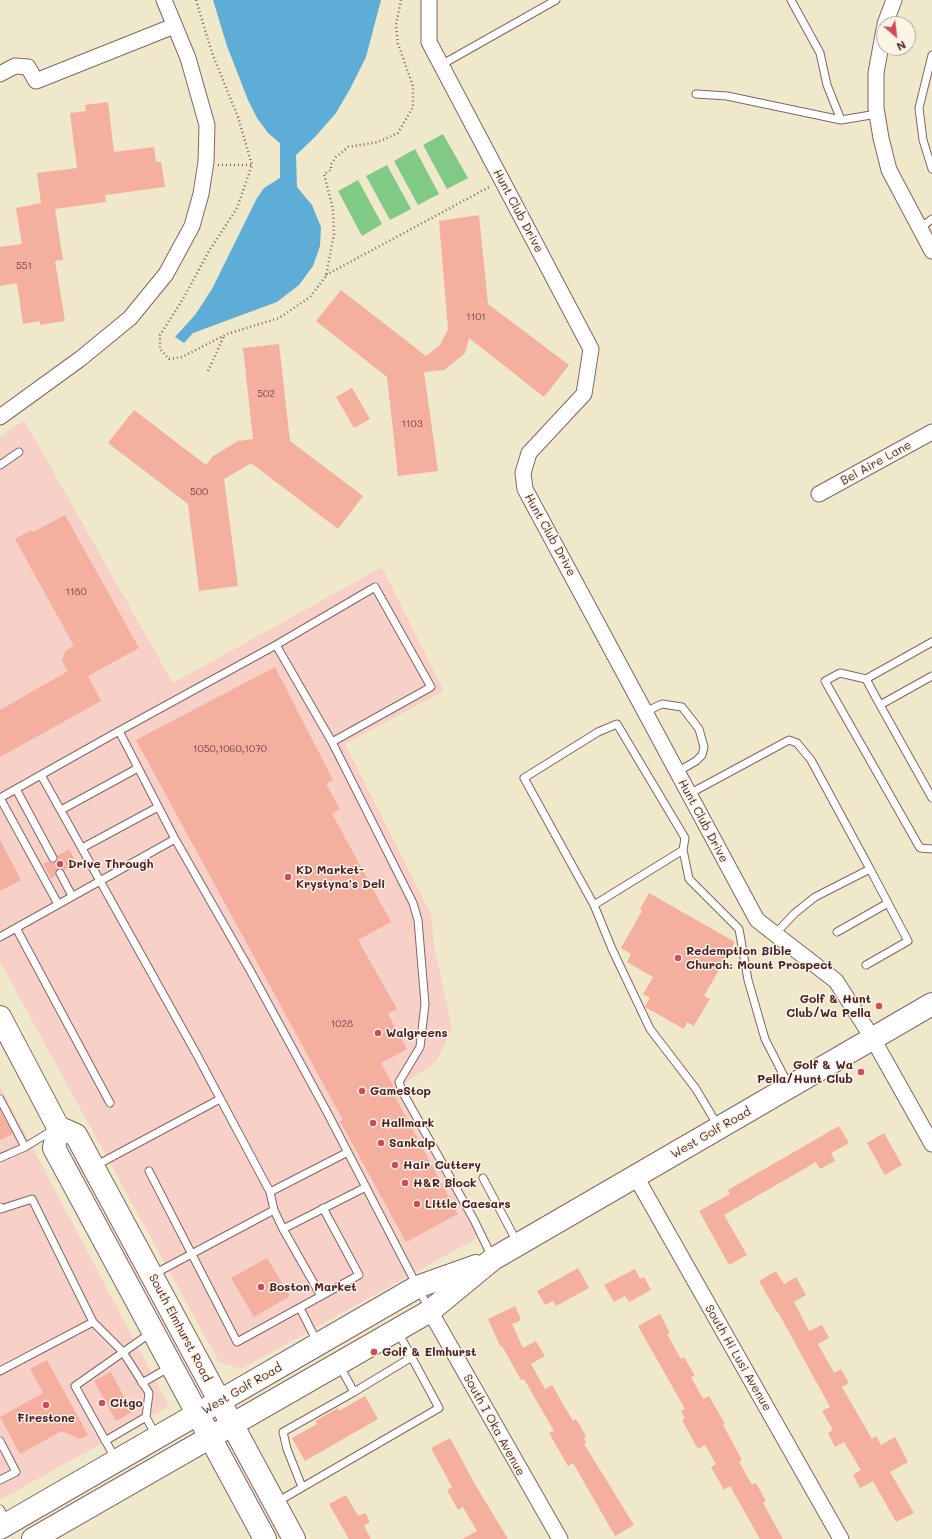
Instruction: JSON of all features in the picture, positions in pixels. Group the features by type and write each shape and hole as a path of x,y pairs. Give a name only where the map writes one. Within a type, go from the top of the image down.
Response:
{"main road":[{"name":"West Golf Road","path":"33,1539 430,1311 491,1260 932,1004"},
{"path":"0,1017 58,1127"},
{"name":"South Elmhurst Road","path":"265,1539 54,1148 58,1127 76,1135 294,1539"},
{"name":"West Golf Road","path":"3,1520 157,1438 417,1287 491,1260"}],"street":[{"path":"0,416 80,359 130,318 166,274 192,226 205,165 207,125 188,58 164,0"},
{"path":"888,16 894,0"},
{"name":"Hunt Club Drive","path":"432,2 429,42 591,349 584,394 529,453 523,473 525,489 757,920 836,981 873,1039 932,1144"},
{"path":"0,74 15,66 28,67 36,81 174,26"},
{"path":"879,56 876,73 877,114 889,170 926,224 932,251"},
{"name":"Bel Aire Lane","path":"819,494 932,432"},
{"name":"South Hi Lusi Avenue","path":"636,1176 841,1539"},
{"name":"South I Oka Avenue","path":"430,1311 560,1539"}],"lane":[{"path":"441,65 556,0"},
{"path":"790,0 820,53 827,85 841,120"},
{"path":"932,55 919,108 923,140 932,169"},
{"path":"696,94 727,96 841,120 877,114"},
{"path":"0,465 19,452"},
{"path":"58,904 0,798 276,645 375,587 431,686 332,742"},
{"path":"932,642 866,679 840,673 825,681 920,848 932,849"},
{"path":"276,645 332,742 413,903 418,920 424,1004 420,1047 399,1082 402,1091 474,1220 491,1260"},
{"path":"880,705 932,676"},
{"path":"866,679 932,798"},
{"path":"645,712 662,704 682,707 700,729 704,747 702,755 696,761 677,772"},
{"path":"719,1128 696,1089 650,1029 612,949 594,904 524,778 598,732 617,724 685,838 683,850 689,879 740,929 748,980 765,1040 790,1087"},
{"path":"119,731 175,839 251,972 348,1152 430,1311"},
{"path":"689,794 789,740 798,742 811,760 908,941 866,965"},
{"path":"62,810 138,768"},
{"path":"41,774 270,1192 274,1210 321,1296"},
{"path":"16,789 53,858"},
{"path":"82,848 158,807"},
{"path":"0,937 175,839"},
{"path":"594,904 683,850"},
{"path":"775,934 795,913 815,897 870,869"},
{"path":"60,873 72,896"},
{"path":"837,932 888,903"},
{"path":"16,928 110,1103"},
{"path":"0,1099 25,1147"},
{"path":"93,1167 220,1099"},
{"path":"0,1158 25,1147 58,1127"},
{"path":"270,1192 348,1152"},
{"path":"149,1171 237,1342 359,1275 323,1208"},
{"path":"483,1178 518,1244"},
{"path":"283,1228 366,1187"},
{"path":"0,1207 1,1209 32,1199 93,1322 123,1352 149,1393 146,1417 157,1438"},
{"path":"152,1275 274,1210"},
{"path":"300,1308 318,1344"},
{"path":"0,1372 93,1322"},
{"path":"275,1503 439,1408 397,1330"},
{"path":"116,1461 75,1386 153,1331"},
{"path":"302,1487 287,1449 283,1432 412,1358"},
{"path":"338,1363 354,1392"},
{"path":"142,1383 172,1366"},
{"path":"105,1441 146,1417"},
{"path":"0,1441 16,1472 0,1480"}],"path":[{"path":"196,0 212,53 238,117 252,165 237,208 209,251 183,299 160,335 160,349 168,358 182,357 224,336 279,318 310,297 326,276 502,180"},
{"path":"326,276 334,234 333,210 324,174 331,170 331,164 348,147 378,142 398,133 413,107 413,86 398,44 396,25 401,0"},
{"path":"205,165 252,165"},
{"path":"208,371 224,336"}],"shaded area":[{"path":"24,420 173,683 382,567 444,691 345,744 431,915 434,945 452,1028 437,1061 404,1084 479,1237 241,1369 219,1362 0,962 0,437"},
{"path":"0,1086 169,1406 0,1500"}],"green space":[{"path":"443,134 468,178 447,189 423,145"},
{"path":"415,149 439,194 418,205 394,161"},
{"path":"387,165 411,209 390,220 366,176"},
{"path":"358,180 382,224 362,236 338,191"}],"water":[{"path":"213,0 381,0 366,57 350,89 336,113 315,137 296,155 297,187 312,205 321,227 320,246 313,266 299,285 277,302 193,333 184,343 175,337 195,315 212,289 257,198 264,188 280,178 280,143 268,133 257,118 248,100 227,46"}],"building":[{"path":"108,102 114,152 154,147 156,162 161,162 165,187 105,195 106,202 55,209 63,260 55,261 65,321 40,325 40,321 23,324 17,283 0,286 0,247 22,244 16,208 41,203 37,173 77,168 70,113 86,111 85,105"},
{"path":"479,215 488,304 569,365 544,397 469,338 465,353 444,370 424,372 438,471 398,476 387,377 316,321 341,290 426,356 440,345 448,329 439,221"},
{"path":"279,344 290,441 363,496 338,529 251,463 224,479 238,586 199,591 188,504 108,443 134,410 206,465 213,456 238,441 253,439 243,348"},
{"path":"352,388 370,419 354,428 336,397"},
{"path":"65,515 139,648 88,676 101,701 0,757 0,710 68,671 62,661 65,651 74,646 15,539 31,530 33,532"},
{"path":"275,667 333,780 326,784 340,809 332,814 391,922 358,940 397,1009 388,1014 407,1049 381,1063 396,1091 393,1093 458,1214 406,1242 340,1121 343,1120 136,740"},
{"path":"0,840 21,880 0,891"},
{"name":"Drive Through","path":"69,849 77,864 64,870 61,868 57,869 56,875 51,878 43,864 49,861 52,863 56,862 57,856"},
{"name":"Redemption Bible Church: Mount Prospect","path":"649,893 735,942 704,996 710,999 694,1026 687,1022 684,1029 645,1007 650,998 643,994 653,977 627,962 631,954 621,948 642,911 640,909"},
{"path":"0,1110 13,1134 0,1140"},
{"path":"839,1126 849,1143 831,1153 835,1161 820,1169 816,1162 724,1215 747,1255 729,1265 699,1211 730,1194 728,1190"},
{"path":"884,1133 902,1165 885,1175 867,1143"},
{"name":"Boston Market","path":"267,1258 290,1296 254,1317 231,1278"},
{"path":"578,1268 589,1288 556,1306 553,1301 545,1305 537,1291"},
{"path":"635,1269 640,1279 644,1277 651,1290 629,1302 625,1296 614,1302 604,1285"},
{"path":"776,1271 784,1284 796,1277 806,1295 794,1302 809,1331 822,1325 829,1338 818,1344 834,1373 841,1369 849,1383 842,1387 872,1439 876,1436 881,1445 895,1437 908,1462 890,1472 914,1513 896,1522 873,1481 860,1488 853,1475 861,1470 844,1442 835,1447 828,1433 833,1430 822,1411 830,1407 778,1312 759,1281"},
{"path":"515,1306 521,1320 512,1324 523,1348 536,1341 545,1356 531,1364 545,1389 552,1385 573,1421 576,1419 586,1436 584,1438 586,1443 584,1444 634,1525 615,1536 573,1463 568,1466 549,1433 554,1431 524,1379 521,1380 502,1346 500,1346 488,1319"},
{"path":"660,1314 670,1333 667,1334 681,1359 684,1357 695,1376 691,1377 703,1399 709,1396 725,1424 723,1425 742,1460 739,1462 752,1485 756,1483 766,1501 763,1503 783,1539 760,1539 730,1486 724,1490 711,1467 716,1464 705,1445 698,1449 682,1420 685,1418 681,1411 685,1409 638,1326"},
{"name":"Firestone","path":"47,1360 88,1435 80,1439 62,1431 20,1454 0,1417 43,1393 30,1369"},
{"name":"Citgo","path":"111,1372 132,1412 116,1421 94,1381"},
{"path":"365,1396 378,1419 305,1461 292,1438 317,1424 315,1421 338,1408 339,1411"},
{"path":"450,1438 476,1486 508,1539 462,1539 477,1531 463,1507 458,1510 447,1490 452,1487 431,1448"},
{"path":"346,1495 358,1516 365,1513 370,1522 364,1526 371,1539 349,1539 329,1504"}],"place":[{"name":"Drive Through","path":"60,864"},
{"name":"KD Market- Krystyna's Deli","path":"288,877"},
{"name":"Redemption Bible Church: Mount Prospect","path":"678,958"},
{"name":"Golf & Hunt Club/Wa Pella","path":"879,1006"},
{"name":"Walgreens","path":"378,1033"},
{"name":"Golf & Wa Pella/Hunt Club","path":"861,1072"},
{"name":"GameStop","path":"362,1091"},
{"name":"Hallmark","path":"373,1123"},
{"name":"Sankalp","path":"381,1143"},
{"name":"Hair Cuttery","path":"395,1165"},
{"name":"H&R Block","path":"405,1183"},
{"name":"Little Caesars","path":"417,1204"},
{"name":"Boston Market","path":"261,1287"},
{"name":"Golf & Elmhurst","path":"374,1352"},
{"name":"Citgo","path":"102,1403"},
{"name":"Firestone","path":"46,1405"}]}
